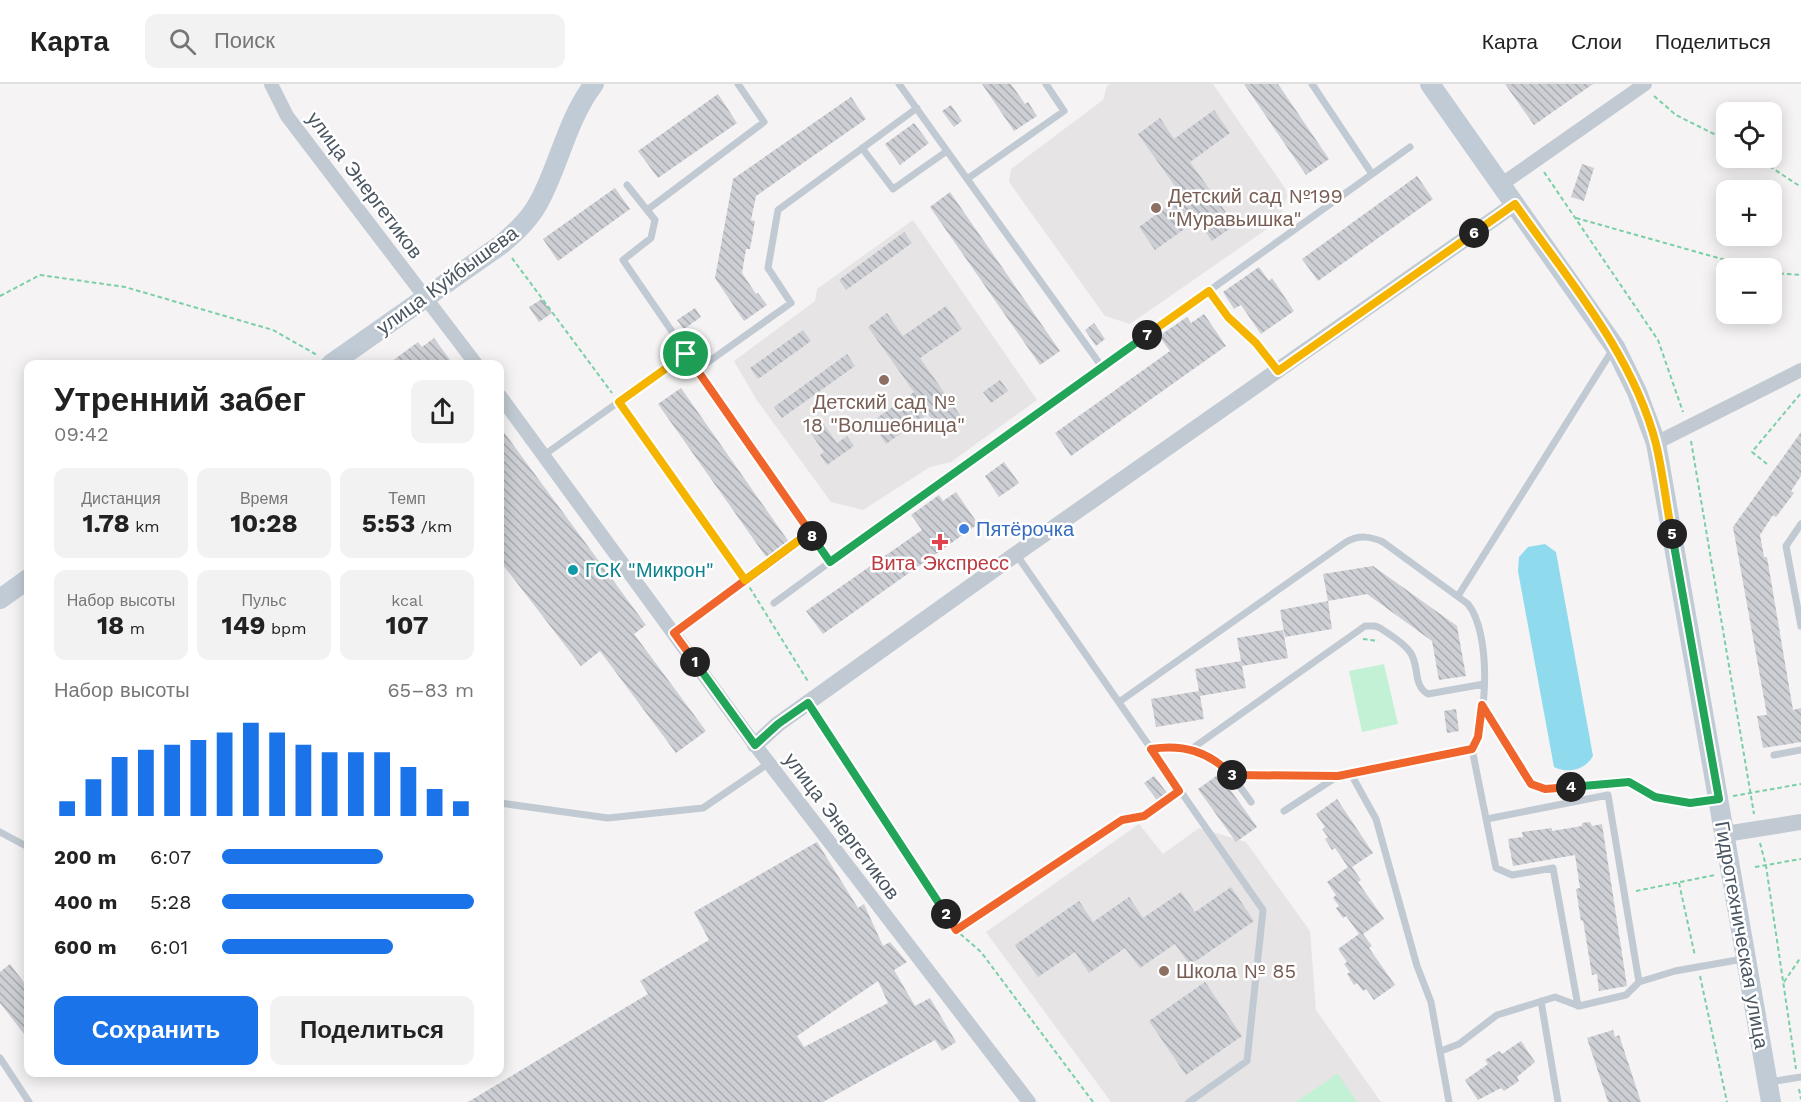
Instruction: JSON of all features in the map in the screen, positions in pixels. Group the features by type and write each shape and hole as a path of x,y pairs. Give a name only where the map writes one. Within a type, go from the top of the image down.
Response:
{"main road":[{"name":"улица Куйбышева","path":"338,360 518,231 541,198 577,112 594,84"},
{"name":"Гидротехническая улица","path":"1430,84 1615,346 1637,392 1656,443 1771,1102"},
{"path":"0,599 24,582"}],"street":[{"name":"улица Энергетиков","path":"271,84 287,116 473,360"},
{"path":"1502,184 1643,85"},
{"path":"755,745 810,696 1515,204"},
{"path":"1656,443 1801,370"},
{"name":"улица Энергетиков","path":"504,401 755,745 1029,1102"},
{"path":"1725,834 1801,822"}],"lane":[{"path":"647,210 764,123 738,84"},
{"path":"899,84 1102,367"},
{"path":"967,179 1064,111 1046,84"},
{"path":"1312,84 1371,174"},
{"path":"697,369 792,303 768,267 778,210 917,108"},
{"path":"774,603 1410,147"},
{"path":"862,148 893,189 947,151"},
{"path":"627,185 655,220 651,238 623,260 830,562"},
{"path":"1209,291 1228,317 1256,343 1278,371"},
{"path":"1458,596 1615,346"},
{"path":"544,455 686,354"},
{"path":"1801,524 1786,546 1801,626"},
{"path":"1119,702 1352,539 1368,537 1383,542 1473,609 1479,624 1485,667 1478,737 1472,749 1496,868 1512,875 1553,868 1578,1006"},
{"path":"1016,554 1263,910 1247,1061 1189,1102"},
{"path":"1190,750 1365,626 1380,628 1412,654 1419,685 1424,692 1431,694 1484,684"},
{"path":"1151,749 1172,746 1215,760 1232,775 1251,802"},
{"path":"1284,811 1338,776 1472,749"},
{"path":"1774,755 1801,750"},
{"path":"504,804 608,818 703,808 769,763"},
{"path":"1351,774 1376,819 1417,966 1431,1002 1449,1102"},
{"path":"1486,819 1608,795 1639,982"},
{"path":"0,832 24,845"},
{"path":"1441,1051 1459,1044 1497,1015 1541,1001 1555,997 1578,1006 1626,995 1639,982 1675,971 1746,958"},
{"path":"1541,1001 1558,1102"},
{"path":"0,1058 29,1102"},
{"path":"1767,1083 1799,1078"}],"path":[{"path":"1643,85 1676,115 1716,135"},
{"path":"1536,160 1658,340 1688,427 1757,829 1766,866 1801,1100"},
{"path":"1772,168 1801,187"},
{"path":"1576,218 1718,258"},
{"path":"502,244 619,402 745,580 810,696 956,930 981,952 1093,1102"},
{"path":"1782,274 1801,275"},
{"path":"0,296 40,275 125,287 273,330 325,360"},
{"path":"1767,464 1752,452 1801,393"},
{"path":"674,633 810,532"},
{"path":"1352,635 1371,641 1394,639"},
{"path":"1482,705 1531,784 1545,789 1629,782 1655,797 1690,803 1801,783"},
{"path":"1232,775 1338,776"},
{"path":"956,930 1122,820 1144,816 1179,791"},
{"path":"1755,867 1801,860"},
{"path":"1624,893 1717,875"},
{"path":"1679,883 1727,1102"},
{"path":"1783,983 1801,957"}],"shaded area":[{"name":"Детский сад №199 \"Муравьишка\"","path":"1110,84 1213,84 1285,188 1287,196 1280,220 1130,324 1105,316 1009,182 1011,169 1103,100 1107,86"},
{"name":"Детский сад № 18 \"Волшебница\"","path":"913,220 1037,400 951,462 930,467 863,510 831,502 756,399 734,361 815,301 817,289"},
{"name":"Школа № 85","path":"1139,824 1163,854 1199,828 1246,842 1310,931 1316,1010 1381,1102 1111,1102 986,932"}],"green space":[{"path":"1384,664 1398,724 1362,732 1349,671"},
{"path":"1337,1074 1357,1102 1296,1102"}],"water":[{"path":"1545,544 1556,552 1593,756 1586,765 1570,770 1554,767 1518,571 1519,557 1528,547"}],"building":[{"path":"982,84 1011,84 1025,104 1028,102 1037,116 1014,131"},
{"path":"1244,84 1278,84 1329,159 1306,175"},
{"path":"1505,84 1593,84 1534,125"},
{"path":"718,94 737,123 658,178 638,151"},
{"path":"851,97 866,119 756,196 751,220 755,221 750,249 746,249 742,273 756,294 758,293 767,305 744,321 715,278 733,179"},
{"path":"951,105 962,121 954,127 942,111"},
{"path":"1214,110 1230,133 1190,162 1235,225 1212,241 1197,220 1155,250 1139,227 1182,196 1138,134 1160,118 1174,139"},
{"path":"914,123 929,143 900,165 885,144"},
{"path":"1582,164 1594,168 1584,201 1571,197"},
{"path":"1417,176 1433,199 1318,281 1302,259"},
{"path":"615,188 630,209 558,261 543,239"},
{"path":"950,192 1060,351 1040,365 930,207"},
{"path":"904,232 912,243 846,290 839,280"},
{"path":"1259,267 1269,281 1272,278 1294,311 1261,334 1241,305 1234,309 1223,292"},
{"path":"542,299 552,313 539,322 529,307"},
{"path":"946,306 962,329 920,358 962,418 942,433 928,414 886,444 871,422 914,392 868,327 887,313 903,336"},
{"path":"695,308 701,317 684,329 677,320"},
{"path":"1204,314 1226,346 1071,456 1055,433 1170,351 1159,336 1187,317 1191,323"},
{"path":"1094,323 1105,339 1096,346 1085,330"},
{"path":"803,330 811,341 758,379 750,368"},
{"path":"434,338 450,360 393,360 418,342 422,347"},
{"path":"847,354 855,366 782,418 774,407"},
{"path":"1000,380 1008,391 991,403 983,392"},
{"path":"681,388 791,545 769,561 658,404"},
{"path":"820,419 837,443 847,436 854,446 827,465 820,455 824,452 807,428"},
{"name":"ГСК \"Микрон\"","path":"504,432 646,625 634,634 706,731 676,753 600,651 581,666 504,566"},
{"path":"1801,432 1801,476 1791,491 1794,493 1776,517 1773,515 1760,535 1764,557 1767,557 1793,710 1801,708 1801,742 1763,748 1757,716 1767,715 1733,527"},
{"path":"1004,462 1019,483 999,497 985,476"},
{"path":"956,492 978,524 823,634 806,611 922,530 911,515 939,495 943,501"},
{"path":"1373,566 1457,626 1466,676 1439,680 1432,641 1367,594 1328,601 1323,574"},
{"path":"1328,601 1332,629 1285,637 1280,610"},
{"path":"1283,630 1288,658 1242,666 1237,638"},
{"path":"1241,661 1246,688 1200,696 1204,719 1156,727 1151,699 1199,691 1195,669"},
{"path":"1456,709 1459,731 1447,733 1444,711"},
{"path":"1219,774 1257,827 1236,842 1198,789"},
{"path":"1154,776 1167,793 1157,800 1144,783"},
{"path":"1337,799 1373,853 1352,867 1361,880 1358,882 1384,919 1363,934 1372,946 1369,948 1395,985 1374,1000 1366,989 1363,991 1357,983 1354,985 1347,974 1350,972 1344,964 1347,962 1338,949 1359,934 1346,916 1343,918 1336,908 1339,906 1333,898 1336,895 1327,882 1348,867 1335,848 1332,850 1325,839 1328,837 1322,829 1325,827 1316,814"},
{"path":"1590,822 1592,826 1602,824 1627,986 1599,991 1597,974 1592,975 1583,920 1581,921 1576,889 1580,888 1575,855 1513,866 1508,839 1523,837 1522,832 1552,828 1552,831 1582,826 1582,823"},
{"path":"817,842 858,908 864,904 883,946 890,942 907,962 894,970 915,1006 930,998 956,1042 942,1051 935,1040 823,1102 468,1102 648,994 640,981 709,940 694,912","holes":["878,981 888,1003 804,1047 797,1036"]},
{"path":"1231,887 1254,921 1190,965 1175,944 1140,968 1125,948 1089,973 1075,952 1038,977 1015,945 1079,901 1093,922 1129,897 1143,918 1181,892 1195,912"},
{"path":"10,964 24,983 24,1034 0,1003 0,972"},
{"path":"1205,982 1242,1036 1186,1075 1149,1021"},
{"path":"1613,1030 1615,1037 1619,1035 1641,1102 1608,1102 1587,1038"},
{"path":"1521,1041 1535,1062 1517,1077 1519,1081 1504,1091 1501,1088 1478,1100 1465,1080 1488,1064 1485,1060 1499,1051 1502,1054"}],"place":[{"name":"Детский сад №199 \"Муравьишка\"","path":"1156,208"},
{"name":"Детский сад № 18 \"Волшебница\"","path":"884,380"},
{"name":"Пятёрочка","path":"964,529"},
{"name":"Вита Экспресс","path":"940,542"},
{"name":"ГСК \"Микрон\"","path":"573,570"},
{"name":"Школа № 85","path":"1164,971"}],"route":[{"path":"686,354 619,402 745,580 810,532 830,562 1209,291 1228,317 1256,343 1278,371 1515,204 1615,346 1637,392 1656,443 1719,799 1690,803 1655,797 1629,782 1545,789 1531,784 1482,705 1478,737 1472,749 1338,776 1232,775 1215,760 1185,748 1172,746 1151,749 1179,791 1144,816 1122,820 956,930 808,703 778,724 755,745 674,633 810,532 686,354"}]}
